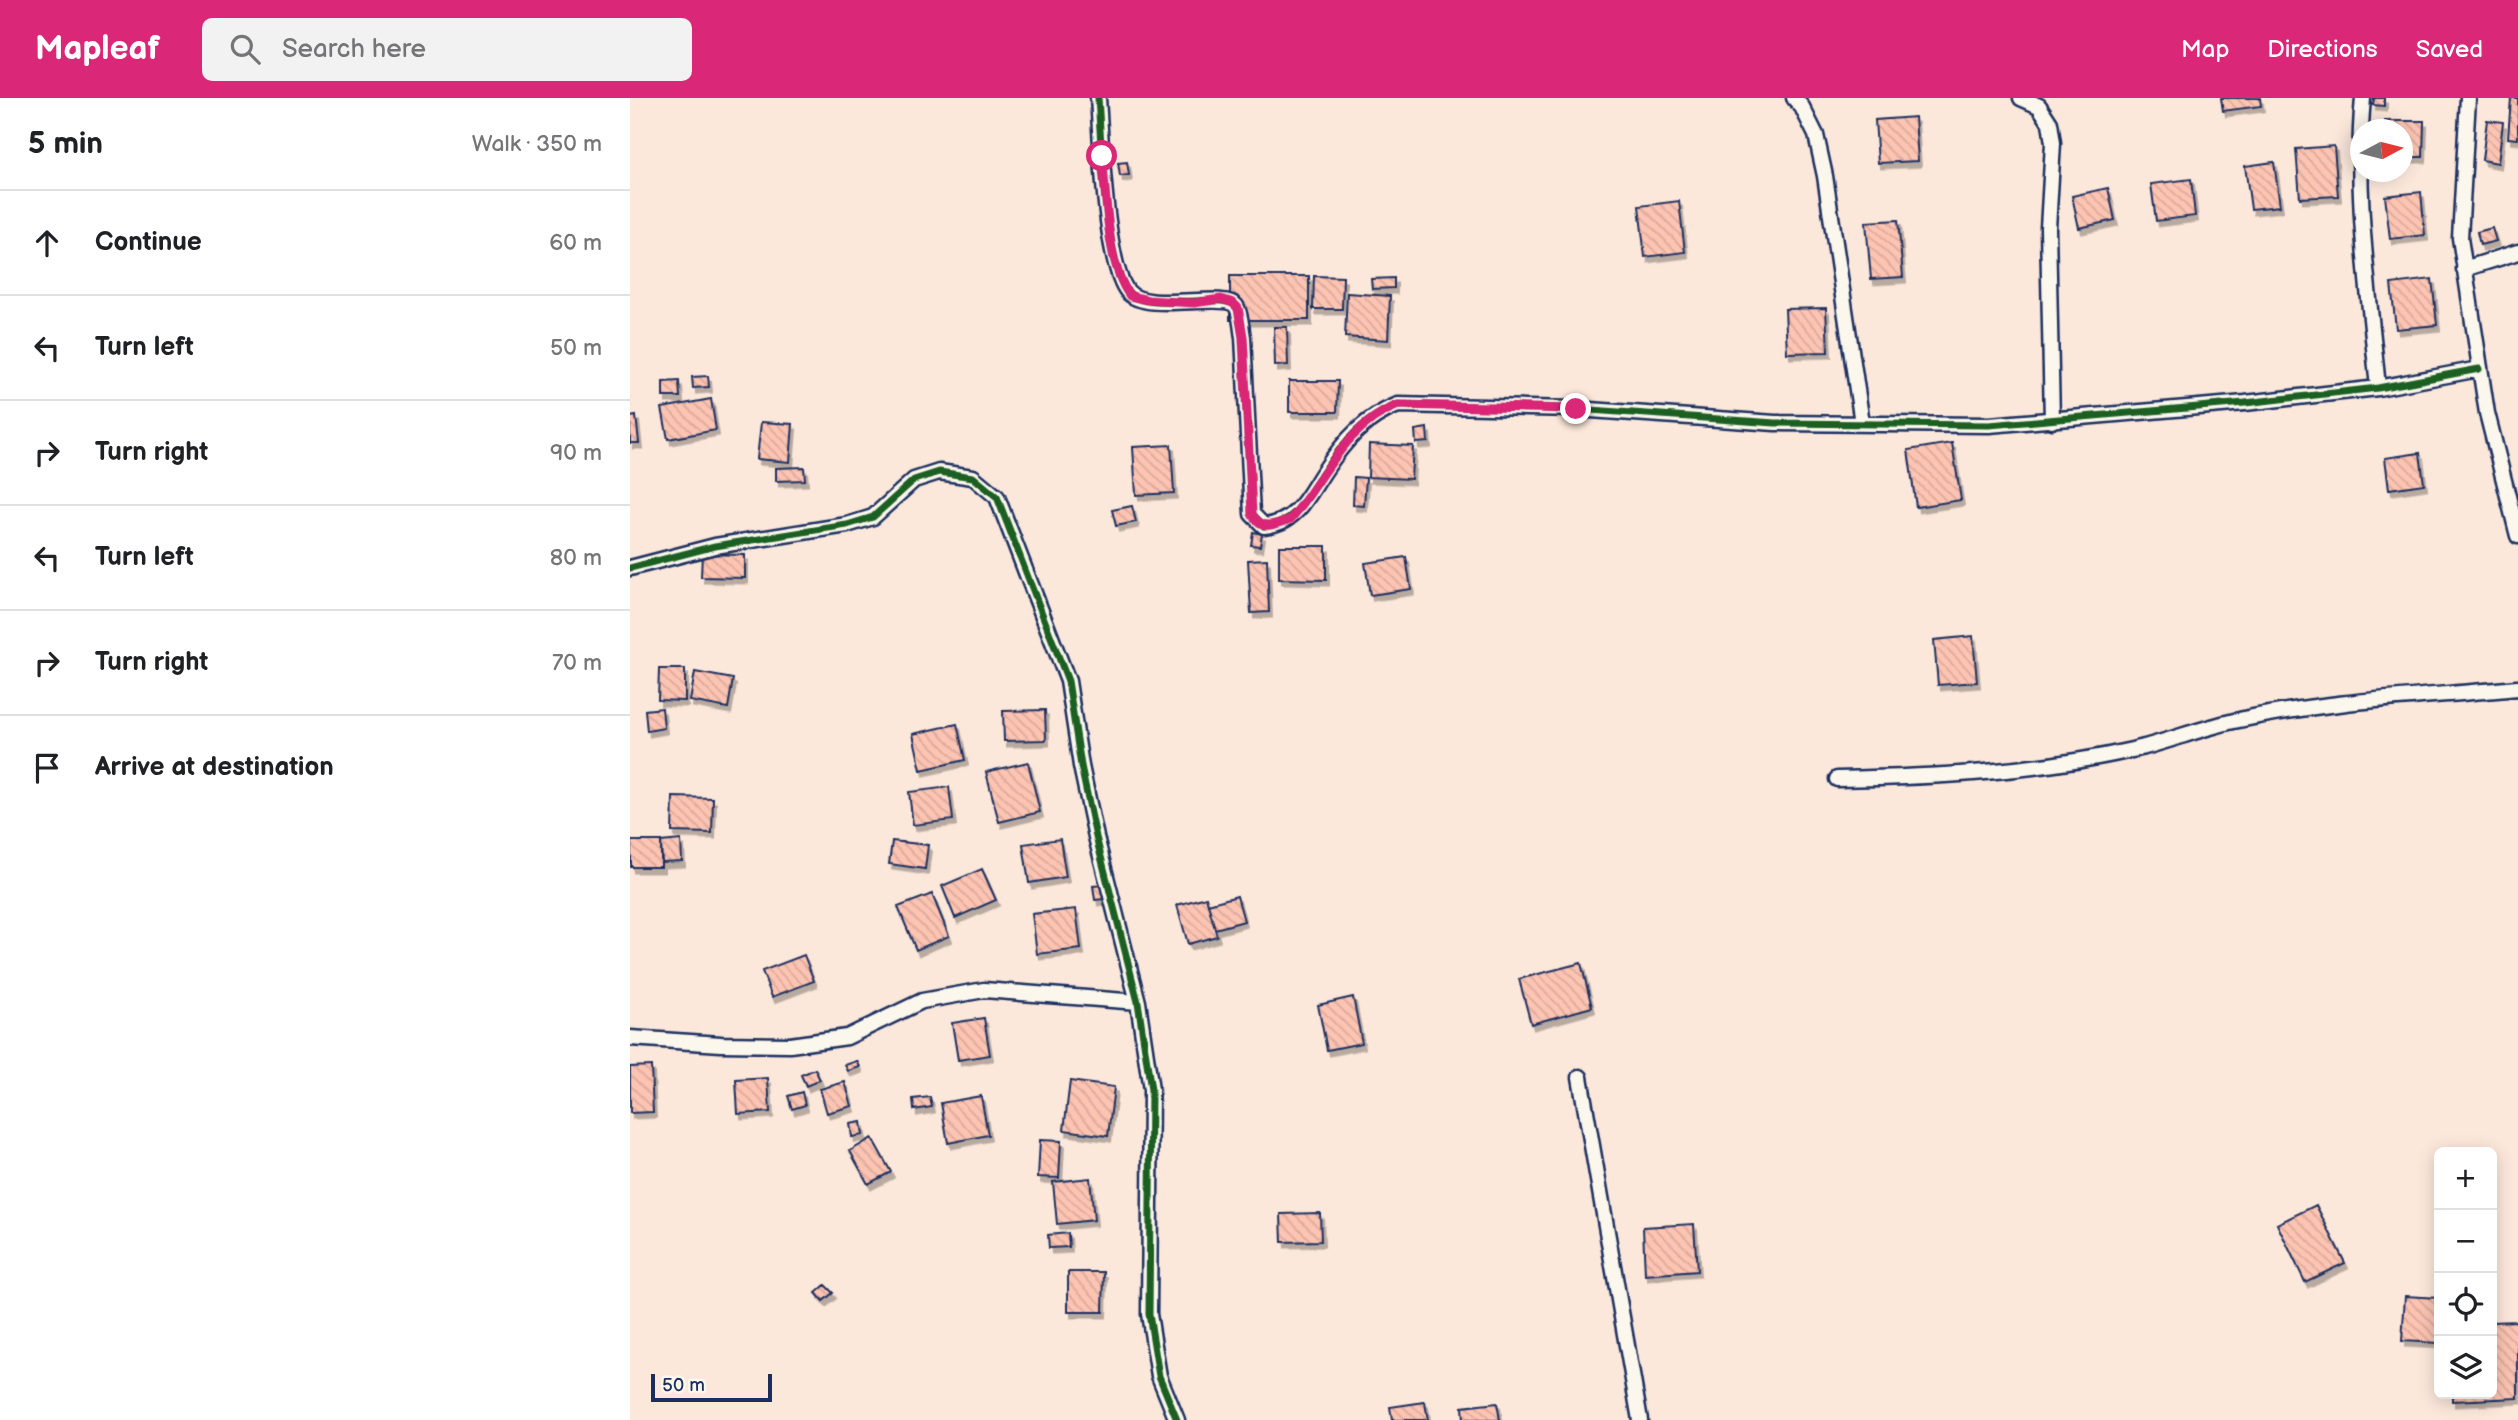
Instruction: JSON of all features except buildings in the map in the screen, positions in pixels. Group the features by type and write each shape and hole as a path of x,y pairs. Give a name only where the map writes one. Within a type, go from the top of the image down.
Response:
{"street":[{"path":"1098,98 1110,228 1121,283 1130,296 1148,300 1194,303 1221,299 1238,308 1243,337 1252,514 1264,526 1291,519 1359,428 1378,413 1398,405 1576,409 1775,423 1989,425 2052,421 2378,387 2479,369"},
{"path":"1794,98 1802,107 1816,135 1825,176 1862,423"},
{"path":"2021,98 2039,106 2050,123 2053,143 2048,228 2052,421"},
{"path":"2362,98 2359,142 2360,218 2378,387"},
{"path":"2468,98 2460,238 2479,369 2500,472 2518,536"},
{"path":"2464,269 2518,252"},
{"path":"630,568 715,546 847,525 873,517 914,480 939,472 973,477 997,497 1068,681 1096,837 1138,1002 1151,1090 1149,1314 1159,1376 1177,1420"},
{"path":"1837,779 1961,774 2073,761 2133,750 2211,727 2275,713 2518,688"},
{"path":"630,1038 790,1045 847,1037 922,1002 984,990 1138,1002"},
{"path":"1580,1077 1640,1420"}],"cycle path":[{"path":"1098,98 1109,229 1120,278 1128,292 1151,301 1229,302 1238,309 1243,337 1252,514 1264,526 1276,524 1294,514 1348,440 1366,423 1398,405 1576,409 1775,423 1989,425 2245,403 2378,388 2479,369"},
{"path":"630,568 715,546 847,525 873,517 914,480 939,472 973,477 997,497 1068,681 1081,766 1096,837 1138,1002 1151,1090 1149,1314 1159,1376 1177,1420"}],"route":[{"path":"1102,156 1115,257 1121,283 1130,296 1194,303 1221,299 1238,308 1243,337 1252,514 1257,523 1264,526 1275,525 1291,519 1316,488 1324,471 1359,428 1378,413 1398,405 1576,409"}]}
